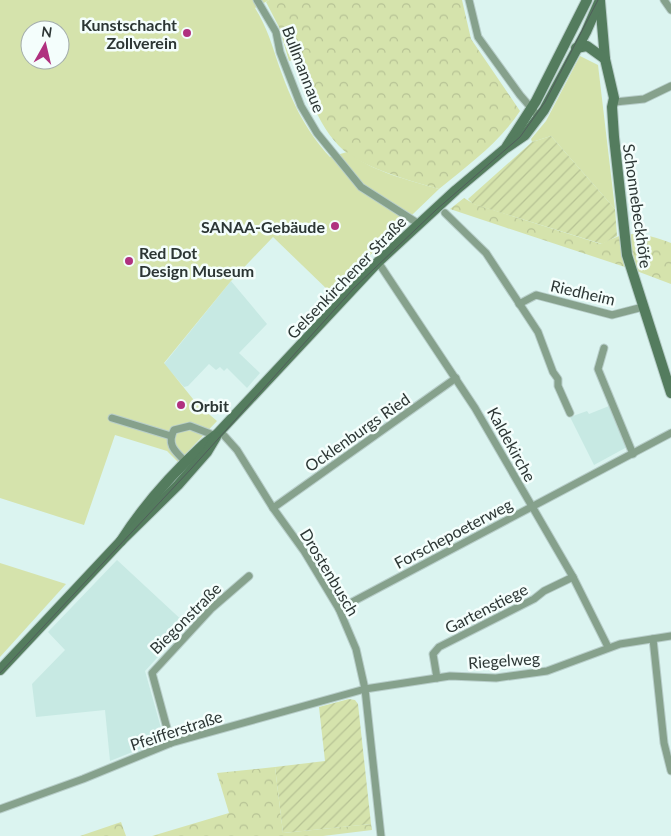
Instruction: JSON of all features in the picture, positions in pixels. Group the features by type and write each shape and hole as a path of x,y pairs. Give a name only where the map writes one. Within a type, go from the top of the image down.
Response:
{"main road":[{"name":"Gelsenkirchener Straße","path":"506,148 531,108 588,0"},
{"name":"Gelsenkirchener Straße","path":"0,670 121,541 178,485 207,452 218,434 378,262 506,148 525,136 539,117 586,32 600,0"},
{"name":"Schonnebeckhöfe","path":"600,0 605,59 609,78 607,83 613,105 626,250 671,393"},
{"path":"576,48 587,46 605,59"},
{"name":"Gelsenkirchener Straße","path":"121,541 135,519 186,462 202,445 218,434"}],"street":[{"name":"Bullmannaue","path":"257,0 276,32 280,52 301,106 317,134 338,156 357,183 419,224"},
{"path":"468,0 478,37 539,117"},
{"path":"664,0 671,10"},
{"path":"613,105 639,100 671,86"},
{"path":"445,213 486,254 538,332 570,413"},
{"name":"Kaldekirche","path":"378,262 456,378 573,577 608,648"},
{"name":"Riedheim","path":"519,304 536,295 612,315 643,307"},
{"path":"604,348 598,369 633,454"},
{"name":"Ocklenburgs Ried","path":"273,508 456,378"},
{"path":"112,418 171,436"},
{"path":"186,462 172,448 171,436 177,428 190,426 218,434"},
{"name":"Forschepoeterweg","path":"339,609 671,433"},
{"name":"Drostenbusch","path":"218,434 237,450 273,508 304,551 339,609 356,649 365,689 381,836"},
{"name":"Biegonstraße","path":"172,742 152,673 212,608 249,576"},
{"name":"Gartenstiege","path":"436,678 433,654 439,647 534,600 544,592 573,577"},
{"name":"Riegelweg","path":"365,689 450,676 496,678 547,672 608,648 671,636"},
{"path":"653,639 671,771"},
{"path":"0,664 13,656"},
{"name":"Pfeifferstraße","path":"0,809 83,780 172,742 365,689"}],"shaded area":[{"path":"231,281 267,324 239,353 260,373 247,388 227,368 224,371 220,367 216,370 209,364 188,386 184,387 164,364"},
{"path":"609,406 627,447 594,465 570,417 587,411 589,414"},
{"path":"117,560 187,625 145,671 163,735 160,741 110,761 105,710 36,717 32,684 65,650 48,632"}],"green space":[{"path":"0,0 269,0 255,8 266,29 294,103 321,147 330,157 347,152 380,170 403,179 439,189 332,294 273,237 231,281 164,363 197,404 217,421 178,462 167,451 115,435 84,525 0,498"},
{"path":"269,0 462,0 471,39 520,111 512,123 493,143 439,189 376,168 344,151 325,128 311,101 296,59 289,61 279,27 266,2"},
{"path":"580,56 598,65 615,209 551,136 532,142 531,139 546,121"},
{"path":"551,136 615,209 617,236 602,244 473,204 468,199 532,142"},
{"path":"464,198 474,204 601,244 628,234 644,235 671,243 671,284 450,209"},
{"path":"0,563 66,584 0,657"},
{"path":"349,699 355,700 358,704 371,824 283,833 275,767 325,761 319,707"},
{"path":"275,767 283,833 371,824 372,830 323,836 152,836 229,813 217,773"},
{"path":"121,822 126,836 80,836"}],"tram line":[{"path":"0,673 191,469 354,288 436,210 520,137 545,102 598,0"}],"place":[{"name":"Kunstschacht Zollverein","path":"187,33"},
{"name":"SANAA-Gebäude","path":"335,226"},
{"name":"Red Dot Design Museum","path":"129,261"},
{"name":"Orbit","path":"181,405"}]}
